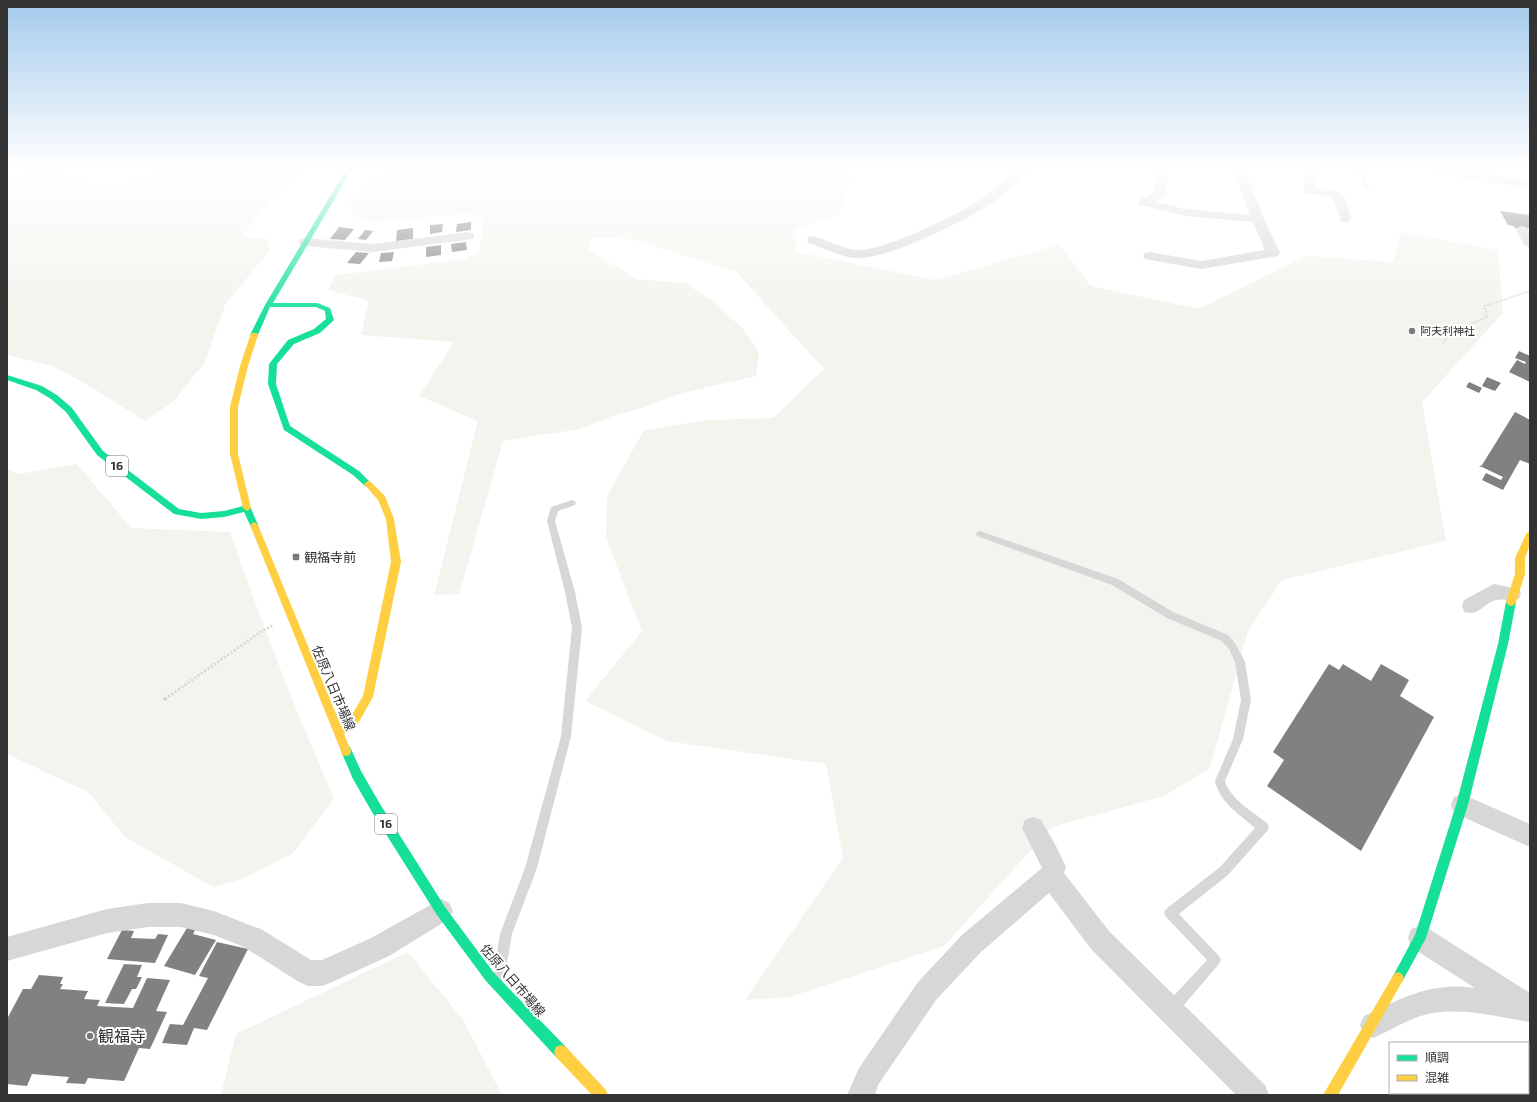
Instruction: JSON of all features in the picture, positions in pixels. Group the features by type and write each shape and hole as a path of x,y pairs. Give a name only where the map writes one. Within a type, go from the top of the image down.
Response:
{"street":[{"name":"佐原八日市場線","path":"319,219 257,326 246,360 234,407 234,454 247,508 338,732 357,775 376,808 441,911 497,985 601,1095"},
{"path":"814,240 855,254 871,253 893,246 954,219"},
{"path":"1150,256 1201,264 1273,253 1258,219"},
{"path":"1522,230 1530,243"},
{"path":"305,242 373,248 468,236"},
{"path":"268,305 317,305 328,310 330,320 317,331 291,342 273,364 272,384 287,428 356,473 382,498 390,520 396,562 368,697 351,726 338,732"},
{"name":"16","path":"7,377 39,388 54,397 69,410 100,453 177,512 201,516 224,514 247,508"},
{"path":"1335,1093 1420,938 1462,805 1504,644 1512,594 1520,574 1520,558 1530,534"},
{"path":"1471,606 1494,592 1512,594"},
{"path":"1462,805 1530,836"},
{"path":"861,1095 868,1077 927,991 972,943 1051,876 1054,866 1033,828"},
{"path":"1051,876 1100,940 1255,1095"},
{"path":"7,950 107,921 148,915 181,915 214,923 252,938 308,973 323,973 380,947 441,911"},
{"path":"1420,938 1530,1009"},
{"path":"1372,1025 1412,1006 1458,998 1530,1009"}],"lane":[{"path":"497,985 506,934 531,868 566,736 577,628 570,592 551,521 554,509 572,503"},
{"path":"980,534 1115,582 1170,615 1225,638 1232,646 1240,662 1246,700 1238,739 1220,781 1222,789 1229,799 1264,827 1224,871 1170,913 1214,960 1170,1011"}],"path":[{"path":"1443,343 1449,334 1487,317 1485,306 1514,298 1530,291"},
{"path":"164,700 262,631"}],"shaded area":[{"path":"7,219 255,219 242,236 267,239 270,250 225,305 205,362 175,400 145,421 88,385 52,366 7,355"},
{"path":"364,219 401,219 373,222"},
{"path":"481,219 823,219 795,228 796,252 935,280 1059,245 1091,286 1199,309 1306,256 1393,262 1401,232 1498,250 1503,313 1422,402 1446,541 1282,580 1248,631 1210,768 1164,796 1052,827 944,946 790,997 745,1000 843,858 826,764 667,741 585,701 642,631 606,538 607,496 644,430 709,420 773,418 824,369 736,272 632,239 593,238 588,249 636,279 685,283 714,302 743,329 759,352 756,376 682,393 645,407 615,415 580,429 503,441 459,594 434,595 478,421 419,396 454,342 361,335 369,301 328,290 336,275 466,259 480,251 483,221"},
{"path":"77,464 131,528 230,532 279,666 334,798 293,853 245,878 213,887 125,837 88,792 7,754 7,469 19,474"},
{"path":"408,952 463,1020 502,1095 221,1095 236,1034"}],"building":[{"path":"1505,219 1530,219 1530,229 1527,228 1528,230 1515,228 1514,226 1508,225"},
{"path":"471,222 471,230 456,232 457,224"},
{"path":"443,224 442,232 430,234 430,225"},
{"path":"339,227 354,229 345,240 330,239"},
{"path":"413,228 413,239 396,241 397,230"},
{"path":"365,230 373,231 366,240 358,239"},
{"path":"466,242 467,250 452,252 451,244"},
{"path":"441,245 441,255 426,257 426,247"},
{"path":"356,252 369,253 360,264 347,263"},
{"path":"394,252 392,261 379,262 381,253"},
{"path":"1519,351 1530,356 1530,382 1509,372 1517,360 1525,364 1526,362 1515,358"},
{"path":"1487,377 1501,383 1495,391 1482,386"},
{"path":"1469,382 1482,388 1479,393 1466,387"},
{"path":"1515,412 1530,420 1530,464 1520,460 1503,490 1482,480 1486,473 1501,480 1503,477 1479,467 1482,465"},
{"path":"1329,664 1339,670 1343,664 1371,681 1381,664 1409,680 1400,696 1434,717 1361,851 1267,786 1284,760 1273,752"},
{"path":"187,928 195,930 193,934 216,940 195,975 164,966"},
{"path":"122,930 134,931 131,938 155,939 158,934 168,935 155,963 107,959"},
{"path":"217,942 248,949 207,1030 194,1028 187,1045 162,1043 170,1024 183,1025 208,978 199,976"},
{"path":"124,964 142,965 137,977 142,977 136,989 132,989 124,1004 105,1003"},
{"path":"39,975 63,977 60,984 63,984 60,989 88,991 84,999 100,1000 97,1006 133,1008 147,978 170,980 156,1011 167,1012 150,1049 139,1048 124,1081 88,1078 85,1084 66,1083 69,1077 32,1074 27,1086 7,1084 7,1019 23,989 31,989"}],"traffic: fast":[{"path":"254,335 268,305 319,219"},
{"path":"268,305 317,305 328,310 330,320 317,331 291,342 273,364 272,384 287,428 356,473 368,484"},
{"path":"7,377 39,388 54,397 69,410 100,453 177,512 201,516 224,514 247,508 254,525"},
{"path":"1398,978 1420,938 1462,805 1503,644 1511,602"},
{"path":"346,751 357,775 376,808 441,911 490,977 561,1052"}],"traffic: slow":[{"path":"247,508 234,454 234,407 244,366 254,335"},
{"path":"338,732 351,726 368,697 396,562 390,519 382,498 368,484"},
{"path":"254,525 346,751"},
{"path":"1511,602 1520,574 1520,558 1530,534"},
{"path":"1330,1095 1398,978"},
{"path":"561,1052 601,1095"}],"place":[{"name":"阿夫利神社","path":"1412,331"},
{"name":"観福寺前","path":"296,557"},
{"name":"観福寺","path":"90,1036"}]}
